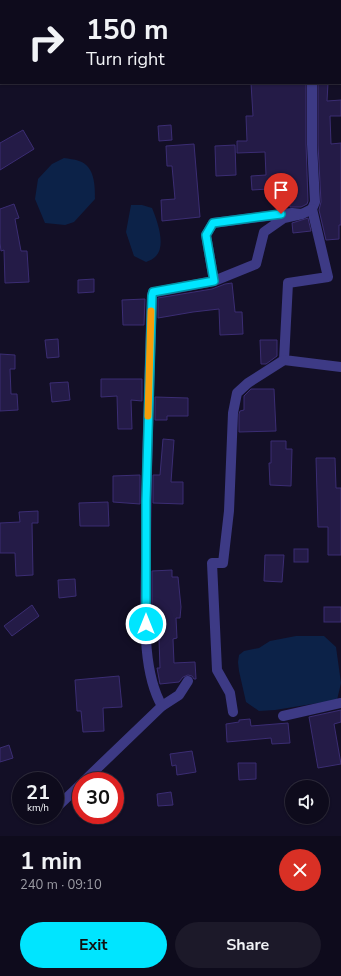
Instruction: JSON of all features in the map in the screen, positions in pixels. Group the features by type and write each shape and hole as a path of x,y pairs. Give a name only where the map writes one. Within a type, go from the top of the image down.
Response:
{"street":[{"path":"284,360 288,283 328,277 312,209 315,202 312,144 312,84"},
{"path":"162,706 157,698 146,654 146,501 153,292 214,281 256,264 264,232 284,218 302,214 312,209"},
{"path":"214,281 206,235 213,223 285,213 302,214"},
{"path":"233,712 230,693 217,670 212,563 223,563 229,511 233,413 237,393 248,383 284,360 341,367"},
{"path":"93,772 162,706 179,695 188,681"},
{"path":"283,716 341,703"},
{"path":"64,800 72,793"}],"water":[{"path":"64,158 79,161 88,167 93,177 95,199 74,222 65,225 45,223 35,199 38,179 52,164"},
{"path":"131,205 142,205 152,208 160,233 161,240 159,253 154,258 146,262 134,256 126,232"},
{"path":"296,636 324,636 336,647 341,683 337,700 275,710 259,711 246,702 239,671 239,655 244,651 259,648 270,641"}],"building":[{"path":"251,84 306,84 307,204 301,207 290,207 289,196 269,198 268,189 252,190 251,176 266,175 265,152 237,153 237,141 247,141 246,116 253,116"},
{"path":"318,84 328,84 327,101 341,100 341,116 330,116 331,144 341,143 341,225 339,225 339,239 326,240 319,210 321,202 318,144"},
{"path":"171,125 172,140 159,141 158,126"},
{"path":"23,130 34,149 0,170 0,143"},
{"path":"194,144 200,217 162,221 161,200 175,199 172,166 167,166 166,146"},
{"path":"235,145 236,175 216,176 215,146"},
{"path":"14,204 19,218 15,219 21,251 27,251 29,282 5,283 4,250 1,251 0,243 0,209"},
{"path":"308,218 311,231 293,233 292,223"},
{"path":"94,279 94,292 78,293 78,280"},
{"path":"232,283 235,312 242,312 243,334 220,335 219,309 158,318 158,298 212,289"},
{"path":"145,299 144,325 123,325 122,300"},
{"path":"58,339 59,357 47,358 45,340"},
{"path":"260,340 277,340 277,356 266,364 261,364"},
{"path":"0,354 15,355 15,369 10,369 11,394 17,394 18,410 0,411"},
{"path":"101,379 142,379 142,401 131,400 132,429 118,429 117,396 101,397"},
{"path":"68,382 70,400 52,402 50,383"},
{"path":"251,389 274,389 276,431 239,432 239,414 240,411 244,410 244,396"},
{"path":"155,397 188,398 188,416 167,416 167,420 155,420"},
{"path":"163,439 174,440 171,482 183,482 183,504 153,503 153,475 160,475"},
{"path":"271,441 286,441 286,449 292,449 291,486 270,485 269,463 271,463"},
{"path":"316,458 335,458 336,488 341,488 341,555 328,555 328,527 318,527"},
{"path":"140,475 140,504 113,502 113,476"},
{"path":"108,502 109,526 80,526 79,503"},
{"path":"38,511 38,523 32,523 33,575 16,576 15,553 0,553 0,523 20,522 19,512"},
{"path":"294,549 308,549 308,562 294,562"},
{"path":"265,555 284,555 282,582 264,581"},
{"path":"172,570 172,577 178,577 181,607 180,618 176,618 177,638 173,639 174,663 195,662 196,679 188,675 183,677 179,682 160,684 157,668 160,668 159,639 153,640 152,635 152,571"},
{"path":"75,579 76,596 59,598 58,580"},
{"path":"32,605 39,616 12,636 4,626"},
{"path":"324,607 341,607 341,622 324,622"},
{"path":"119,676 122,707 103,708 104,731 83,732 81,711 77,711 75,680"},
{"path":"341,710 341,722 334,724 341,764 318,768 309,717"},
{"path":"250,719 251,726 288,723 290,743 272,744 271,738 227,742 226,724 239,722 239,720"},
{"path":"9,745 13,758 0,762 0,748"},
{"path":"192,751 196,772 177,775 176,765 172,766 170,754"},
{"path":"238,763 256,763 256,779 239,780"},
{"path":"171,792 173,805 158,806 157,794"}],"slow traffic":[{"path":"148,416 151,311"}],"route":[{"path":"146,624 146,501 153,292 214,281 206,235 213,223 281,214"}]}
